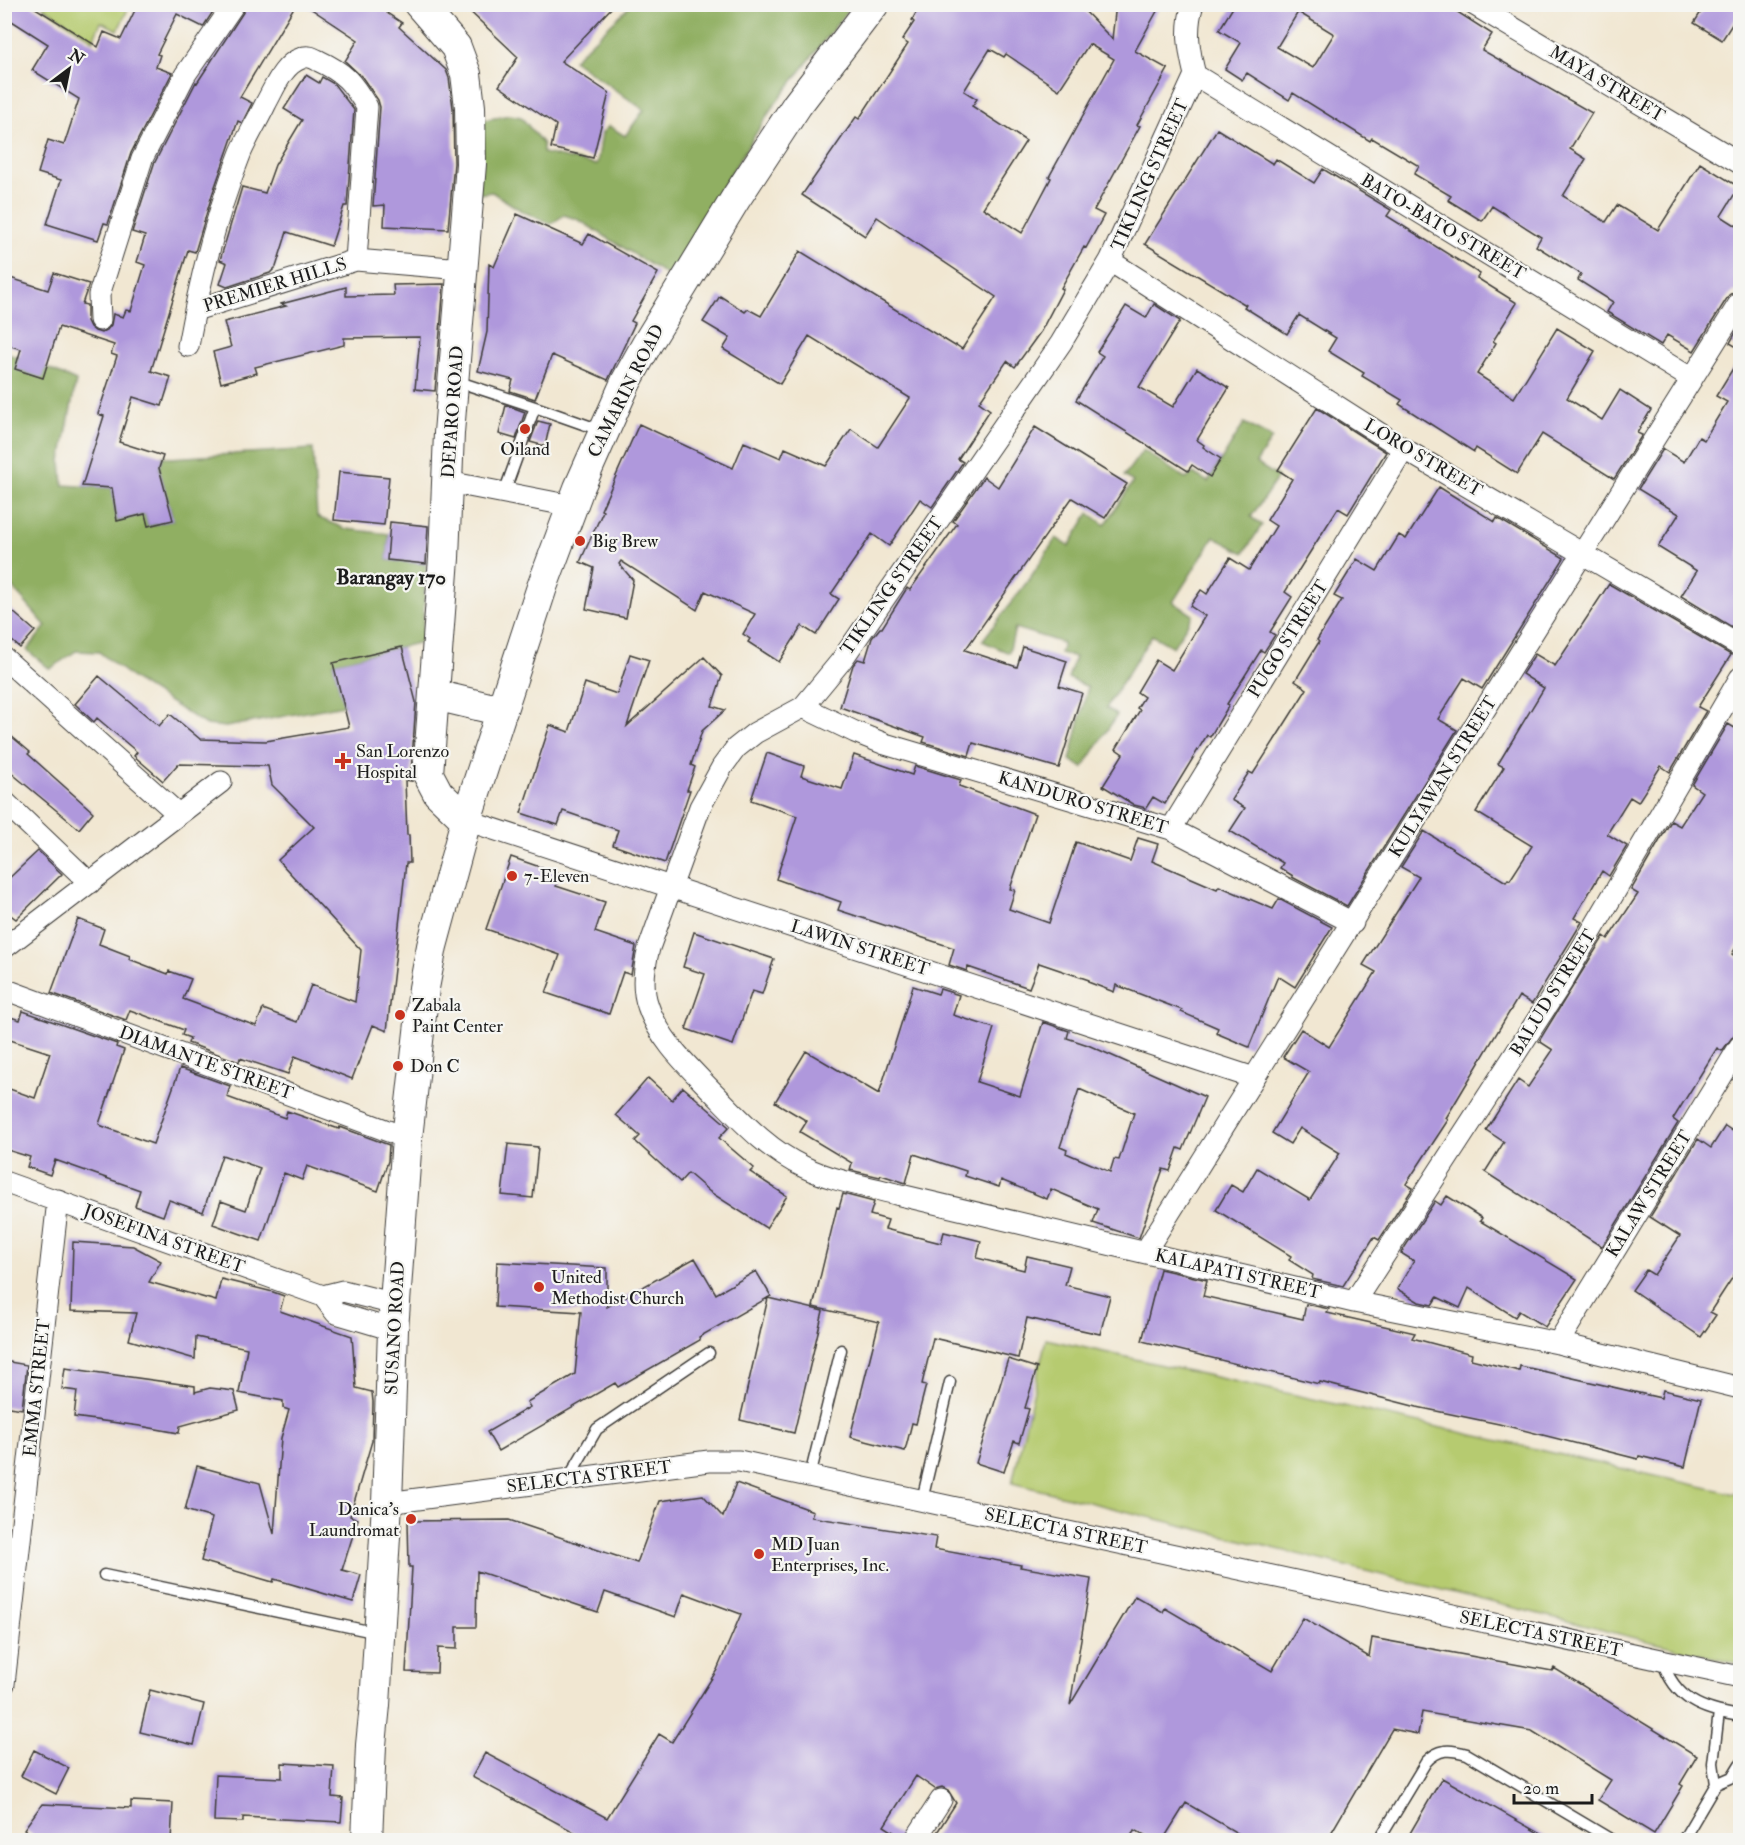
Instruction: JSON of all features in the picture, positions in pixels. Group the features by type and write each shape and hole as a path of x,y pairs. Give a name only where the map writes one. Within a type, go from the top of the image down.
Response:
{"main road":[{"name":"DEPARO ROAD","path":"420,4 456,47 466,74 470,107 471,164 449,433 435,695 428,774 438,793 466,820"},
{"name":"CAMARIN ROAD","path":"466,820 542,587 603,431 647,344 736,198 797,105 874,4"},
{"path":"435,695 502,711"},
{"name":"SUSANO ROAD","path":"368,1840 387,1503 394,1317 407,1138 424,988 432,946 466,820"}],"street":[{"path":"100,320 99,295 142,159 185,75 234,4"},
{"path":"1193,4 1188,18 1187,46 1195,75"},
{"name":"MAYA STREET","path":"1473,4 1740,163"},
{"path":"188,345 224,198 242,149 281,75 291,63 303,57 310,57 338,70 354,85 367,107 356,260"},
{"name":"TIKLING STREET","path":"749,1129 681,1059 653,1019 647,1004 643,968 700,807 722,767 736,748 755,733 803,707 840,661 1061,343 1110,261 1195,75"},
{"name":"BATO-BATO STREET","path":"1195,75 1692,379"},
{"name":"PREMIER HILLS","path":"195,310 356,260 462,269"},
{"name":"LORO STREET","path":"1110,261 1404,449 1740,646"},
{"name":"KULYAWAN STREET","path":"1145,1252 1740,302"},
{"name":"PUGO STREET","path":"1171,829 1404,449"},
{"path":"448,482 572,506"},
{"path":"4,658 178,814"},
{"name":"BALUD STREET","path":"1354,1302 1562,982 1740,678"},
{"name":"KANDURO STREET","path":"803,707 885,744 1171,829 1353,923"},
{"path":"4,948 221,782"},
{"path":"4,801 90,884"},
{"name":"LAWIN STREET","path":"466,820 1254,1078"},
{"name":"DIAMANTE STREET","path":"4,989 407,1138"},
{"name":"KALAW STREET","path":"1558,1343 1740,1046"},
{"name":"KALAPATI STREET","path":"749,1129 788,1159 822,1174 896,1194 1354,1302 1558,1343 1740,1388"},
{"name":"JOSEFINA STREET","path":"4,1182 323,1296 336,1313 394,1317"},
{"name":"EMMA STREET","path":"4,1684 58,1200"},
{"name":"SELECTA STREET","path":"387,1503 709,1461 739,1461 1740,1677"},
{"path":"915,1840 941,1800"}],"lane":[{"path":"454,381 603,431"},
{"path":"504,493 536,407"},
{"path":"810,1476 841,1350"},
{"path":"568,1479 597,1429 709,1353"},
{"path":"922,1500 950,1382"},
{"path":"104,1575 378,1633"},
{"path":"1662,1660 1669,1681 1677,1690 1719,1713 1740,1716"},
{"path":"1683,1840 1716,1784 1713,1763 1719,1713"},
{"path":"1379,1840 1426,1761 1433,1754 1442,1750 1467,1754 1612,1840"},
{"path":"1716,1784 1732,1778 1740,1764"}],"green space":[{"path":"44,4 130,5 118,30 101,22 93,40 43,7"},
{"path":"631,5 852,5 772,108 716,197 670,277 579,220 564,215 551,224 522,211 492,192 478,194 479,121 510,115 521,117 543,144 543,153 597,165 602,133 609,126 625,136 644,110 573,60"},
{"path":"5,353 76,381 61,461 63,485 112,488 117,521 145,514 148,526 173,520 159,468 163,456 170,458 313,449 317,517 346,529 389,534 387,560 426,564 422,642 333,663 344,705 226,727 206,725 136,681 99,652 76,651 50,669 27,650 46,626 5,579"},
{"path":"1244,423 1272,438 1256,463 1278,477 1251,517 1262,525 1244,553 1214,537 1173,602 1193,615 1173,647 1152,635 1106,708 1117,715 1083,768 1070,760 1088,687 1068,678 1075,657 1060,653 1063,643 1015,628 1009,653 982,641 1030,578 1056,538 1069,546 1089,513 1105,525 1133,482 1124,476 1143,450 1186,479 1193,473 1208,482"},
{"path":"1046,1339 1740,1495 1740,1664 1012,1483"}],"building":[{"path":"4,4 29,4 98,47 104,32 121,39 138,4 218,4 203,27 177,14 157,54 160,55 156,67 172,73 131,153 108,224 104,223 98,240 47,224 61,180 38,173 48,140 64,145 79,99 32,70 48,44 4,16"},
{"path":"247,4 296,4 240,97 252,103 242,123 238,121 195,252 188,250 151,371 171,377 162,406 133,397 119,442 163,456 159,468 173,520 148,526 145,514 117,521 112,488 82,486 104,416 98,414 117,356 111,354 114,345 59,327 43,378 15,369 21,349 4,344 4,276 48,290 54,273 89,284 82,304 87,305 87,321 90,327 101,333 111,325 113,314 123,317 126,310 131,311 145,265 137,262 145,236 132,232 154,164 196,82"},
{"path":"304,4 392,4 387,13 402,23 399,27 446,70 453,108 454,163 448,229 384,226 385,205 373,206 380,107 378,100 362,77 345,61 358,40"},
{"path":"462,4 615,4 561,61 609,93 593,158 551,148 556,125 499,86 518,57"},
{"path":"921,4 1078,4 1112,39 1116,4 1161,4 1135,51 1168,69 1094,210 1104,215 1061,288 1063,289 1041,331 1015,367 1007,361 979,402 990,410 958,459 963,462 932,507 920,499 889,546 872,534 831,594 839,599 816,635 802,626 779,662 748,642 750,639 743,634 755,614 705,591 697,610 621,561 619,564 633,580 626,618 586,609 594,568 580,562 639,424 733,468 744,442 781,458 785,448 826,466 851,429 878,447 910,398 809,336 780,384 723,349 730,338 703,322 720,296 745,312 748,309 761,316 800,251 962,349 996,297 877,217 865,236 802,195 856,117 859,119 908,44 902,40 914,22 912,20","holes":["1089,44 1114,59 1049,177 1051,178 1022,233 983,208 1026,141 972,106 977,99 964,91 990,49 1004,57 1006,54 1059,90"]},
{"path":"1235,4 1445,4 1492,34 1482,50 1592,113 1570,149 1586,159 1563,196 1606,222 1617,205 1658,230 1700,163 1739,187 1721,216 1740,228 1740,289 1729,295 1694,351 1667,335 1661,345 1607,312 1613,302 1578,280 1581,274 1536,246 1541,237 1492,206 1482,221 1448,200 1451,196 1414,174 1419,166 1372,138 1370,141 1293,93 1289,100 1247,73 1242,80 1225,69 1241,43 1219,30","holes":["1298,12 1334,34 1313,68 1277,47"]},
{"path":"1706,4 1740,4 1740,12 1722,40 1694,23"},
{"path":"306,75 319,83 322,77 334,84 354,110 347,206 344,206 331,246 287,232 276,267 270,273 227,287 220,284 227,263 220,260 242,187 265,193 275,165 302,120 284,109"},
{"path":"1217,129 1273,164 1276,159 1314,183 1323,169 1391,210 1387,216 1480,274 1477,278 1517,303 1493,341 1496,343 1477,374 1514,398 1557,328 1595,351 1567,398 1602,420 1620,390 1651,410 1637,433 1642,435 1614,479 1542,434 1517,474 1476,448 1474,452 1399,404 1402,400 1362,376 1364,373 1328,351 1336,338 1299,315 1287,334 1244,307 1246,305 1145,244"},
{"path":"517,214 583,244 589,234 658,273 631,321 635,323 608,380 552,355 535,399 510,391 513,380 478,371 487,332 489,264 494,267"},
{"path":"444,284 435,391 415,389 420,337 344,338 344,345 255,367 257,373 221,383 213,352 231,347 224,322 346,287 346,296 394,295 393,285"},
{"path":"1154,304 1180,321 1139,387 1173,407 1197,368 1229,388 1197,440 1221,459 1210,477 1192,465 1188,471 1076,400 1103,356 1097,352 1126,306 1146,318"},
{"path":"1740,325 1740,349 1730,343"},
{"path":"1740,357 1740,632 1681,596 1697,571 1658,547 1679,514 1638,489 1663,449 1684,462 1699,437 1704,440 1727,402 1716,396"},
{"path":"506,405 525,412 516,439 499,434"},
{"path":"1317,408 1386,452 1348,514 1338,508 1285,592 1292,597 1270,632 1275,635 1264,652 1261,650 1227,704 1229,705 1210,737 1207,735 1165,804 1153,797 1146,808 1134,805 1103,786 1123,754 1116,749 1140,710 1137,708 1144,697 1137,692 1156,660 1172,670 1205,616 1190,606 1201,590 1207,594 1230,558 1249,570 1276,526 1267,520 1292,479 1278,470"},
{"path":"538,421 550,424 545,446 530,442"},
{"path":"1035,427 1127,484 1105,518 1072,498 965,650 1017,667 1023,647 1067,661 1059,686 1082,693 1059,768 973,743 969,756 923,742 925,737 840,707 853,665 858,659 865,661 872,638 882,628 907,588 910,590 957,524 953,521 984,477 998,487"},
{"path":"339,472 389,477 384,525 334,520"},
{"path":"1439,487 1495,522 1497,518 1564,558 1482,689 1464,678 1438,719 1457,730 1347,906 1292,877 1280,868 1283,863 1230,831 1245,808 1231,800 1249,772 1253,774 1307,689 1295,681 1342,600 1334,596 1357,559 1377,571 1399,535 1406,539"},
{"path":"390,522 428,526 426,564 387,560"},
{"path":"1609,584 1731,655 1698,707 1706,711 1670,772 1661,766 1638,802 1630,797 1607,834 1627,846 1609,876 1602,871 1574,918 1582,922 1532,1004 1519,996 1446,1118 1448,1120 1406,1184 1413,1188 1379,1240 1374,1237 1343,1286 1312,1279 1313,1275 1289,1260 1291,1256 1216,1210 1231,1185 1243,1192 1257,1168 1310,1200 1340,1153 1300,1128 1290,1144 1272,1133 1309,1072 1283,1057 1301,1029 1329,1047 1376,972 1363,965 1419,877 1401,867 1424,831 1506,882 1510,880 1532,846 1476,812 1504,767 1498,764 1544,688 1522,674 1535,654 1555,666"},
{"path":"4,604 35,631 20,648 4,634"},
{"path":"402,647 416,702 412,781 405,780 410,863 406,863 387,1031 373,1025 352,1079 295,1056 288,1074 240,1058 239,1062 188,1043 190,1038 182,1035 184,1030 130,1010 126,1020 51,993 78,919 104,929 99,944 168,974 169,971 191,979 183,999 256,1026 263,1009 297,1022 311,985 355,1002 361,950 278,860 314,827 272,785 268,766 178,764 163,781 134,756 137,752 97,718 94,722 75,704 99,676 159,726 170,714 200,739 266,741 349,727 333,663"},
{"path":"630,654 649,660 627,726 704,657 722,676 712,706 725,710 702,731 691,765 695,767 687,790 690,790 665,863 613,845 618,830 563,811 558,825 521,813 550,725 569,732 585,683 617,694"},
{"path":"1728,724 1740,731 1740,940 1732,954 1740,960 1740,1027 1722,1051 1717,1048 1673,1119 1678,1123 1602,1247 1485,1172 1504,1142 1486,1130 1518,1080 1528,1087 1553,1050 1539,1041 1604,936 1608,939 1638,894 1631,890 1671,821 1680,826 1702,792 1692,785"},
{"path":"4,730 93,812 79,829 4,767"},
{"path":"767,753 804,766 801,776 842,789 854,755 912,775 915,766 961,780 959,786 1035,814 1010,889 1015,890 1009,909 1049,923 1076,842 1130,861 1138,838 1158,844 1152,861 1217,889 1219,886 1273,909 1279,899 1332,927 1295,987 1278,976 1249,1047 1216,1033 1218,1028 1181,1012 1182,1010 1116,985 1114,992 1088,982 1089,980 1039,963 1029,988 968,967 967,971 949,965 954,948 838,910 841,902 776,879 797,816 751,800"},
{"path":"38,851 62,874 16,919 4,910 4,883"},
{"path":"511,857 560,874 556,886 605,902 595,932 636,946 631,975 623,972 609,1014 546,993 560,955 486,929"},
{"path":"694,932 774,959 762,994 752,991 733,1045 686,1029 705,974 683,967"},
{"path":"913,986 938,994 940,989 959,995 953,1015 994,1028 977,1082 1020,1096 1043,1022 1069,1031 1067,1038 1088,1045 1205,1097 1183,1150 1178,1148 1170,1171 1163,1169 1139,1238 1093,1223 1098,1209 1051,1189 1047,1199 1001,1180 999,1187 965,1176 966,1171 914,1154 906,1183 881,1175 880,1177 850,1170 852,1163 800,1132 807,1121 775,1102 806,1051 879,1094","holes":["1079,1089 1134,1113 1119,1160 1114,1159 1110,1172 1066,1153 1067,1150 1060,1147"]},
{"path":"23,1011 117,1044 116,1047 124,1050 99,1124 102,1126 153,1144 180,1068 230,1086 227,1097 285,1118 287,1111 389,1145 388,1161 378,1191 307,1166 302,1180 284,1173 261,1241 213,1224 221,1201 246,1210 260,1168 222,1155 203,1212 169,1200 163,1216 135,1206 140,1190 55,1160 50,1175 27,1167 30,1157 4,1149 4,1087 35,1098 50,1053 4,1038 4,1015 20,1020"},
{"path":"648,1078 672,1100 683,1087 729,1127 719,1138 754,1168 750,1172 787,1196 766,1228 710,1192 688,1173 680,1182 635,1141 640,1136 616,1115"},
{"path":"1725,1126 1740,1136 1740,1266 1710,1312 1716,1315 1701,1337 1632,1290 1646,1270 1654,1275 1680,1236 1650,1217 1698,1139 1711,1148"},
{"path":"508,1144 538,1147 533,1198 502,1195"},
{"path":"843,1194 874,1202 870,1215 888,1220 885,1229 941,1243 944,1232 981,1241 977,1258 1024,1270 1027,1256 1070,1266 1065,1285 1110,1296 1100,1334 1027,1318 1018,1358 933,1338 922,1384 926,1385 916,1424 912,1423 905,1451 850,1437 879,1322 813,1307 837,1207 839,1208"},
{"path":"1447,1196 1482,1218 1480,1221 1577,1279 1545,1327 1519,1311 1515,1317 1469,1288 1460,1308 1437,1297 1432,1305 1419,1302 1397,1289 1414,1261 1401,1253 1435,1201 1441,1205"},
{"path":"73,1242 133,1246 161,1261 149,1282 216,1301 221,1279 273,1292 284,1296 280,1311 352,1336 356,1388 372,1392 373,1402 372,1441 350,1516 358,1519 342,1570 361,1575 353,1602 201,1561 212,1518 185,1510 197,1466 260,1483 274,1534 281,1438 289,1410 283,1408 283,1401 239,1393 247,1348 196,1337 195,1359 129,1340 136,1313 71,1311"},
{"path":"695,1258 716,1294 756,1271 771,1296 618,1387 615,1383 498,1451 487,1432 530,1407 527,1402 575,1374 581,1312 495,1307 497,1262 607,1268 607,1307"},
{"path":"1160,1269 1207,1280 1203,1296 1303,1319 1306,1304 1329,1309 1327,1313 1415,1333 1412,1338 1472,1354 1471,1359 1519,1371 1520,1366 1661,1398 1663,1390 1701,1399 1685,1467 1639,1456 1638,1459 1499,1424 1417,1407 1142,1341"},
{"path":"768,1298 823,1311 794,1433 740,1420"},
{"path":"1008,1359 1037,1368 1025,1408 1029,1409 1019,1443 1014,1441 1004,1472 976,1463"},
{"path":"4,1361 27,1365 22,1409 4,1406"},
{"path":"65,1368 195,1386 195,1392 210,1388 234,1391 239,1410 180,1426 179,1433 74,1417 77,1391 62,1389"},
{"path":"736,1483 813,1511 811,1517 936,1537 934,1549 1091,1579 1070,1705 1135,1596 1163,1612 1165,1608 1272,1671 1303,1618 1369,1657 1372,1638 1552,1671 1554,1668 1697,1756 1680,1784 1683,1786 1654,1834 1598,1800 1611,1780 1532,1731 1422,1712 1418,1734 1392,1729 1327,1840 1249,1840 1186,1803 1163,1840 1154,1840 1135,1830 1128,1840 932,1840 956,1803 948,1790 942,1787 935,1789 916,1776 884,1826 903,1838 902,1840 589,1840 472,1777 485,1753 607,1818 659,1734 672,1742 717,1670 741,1614 684,1593 676,1617 605,1592 598,1612 477,1571 476,1627 457,1627 457,1649 438,1648 437,1673 406,1672 412,1567 409,1567 408,1521 509,1520 637,1563 660,1501 703,1495 723,1517"},
{"path":"150,1690 204,1704 194,1745 140,1732"},
{"path":"34,1750 69,1768 56,1794 21,1776"},
{"path":"282,1763 334,1766 332,1797 343,1798 341,1822 243,1817 243,1822 214,1821 216,1775 282,1778"},
{"path":"1442,1778 1551,1840 1406,1840"},
{"path":"131,1801 173,1803 171,1840 40,1840 24,1829 42,1804 131,1808"}],"place":[{"name":"Oiland","path":"525,429"},
{"name":"Big Brew","path":"580,541"},
{"name":"San Lorenzo Hospital","path":"343,761"},
{"name":"7-Eleven","path":"512,876"},
{"name":"Zabala Paint Center","path":"400,1015"},
{"name":"Don C","path":"398,1066"},
{"name":"United Methodist Church","path":"539,1287"},
{"name":"Danica's Laundromat","path":"411,1519"},
{"name":"MD Juan Enterprises, Inc.","path":"759,1554"}],"district":[{"name":"Barangay 170","path":"391,577"}]}
